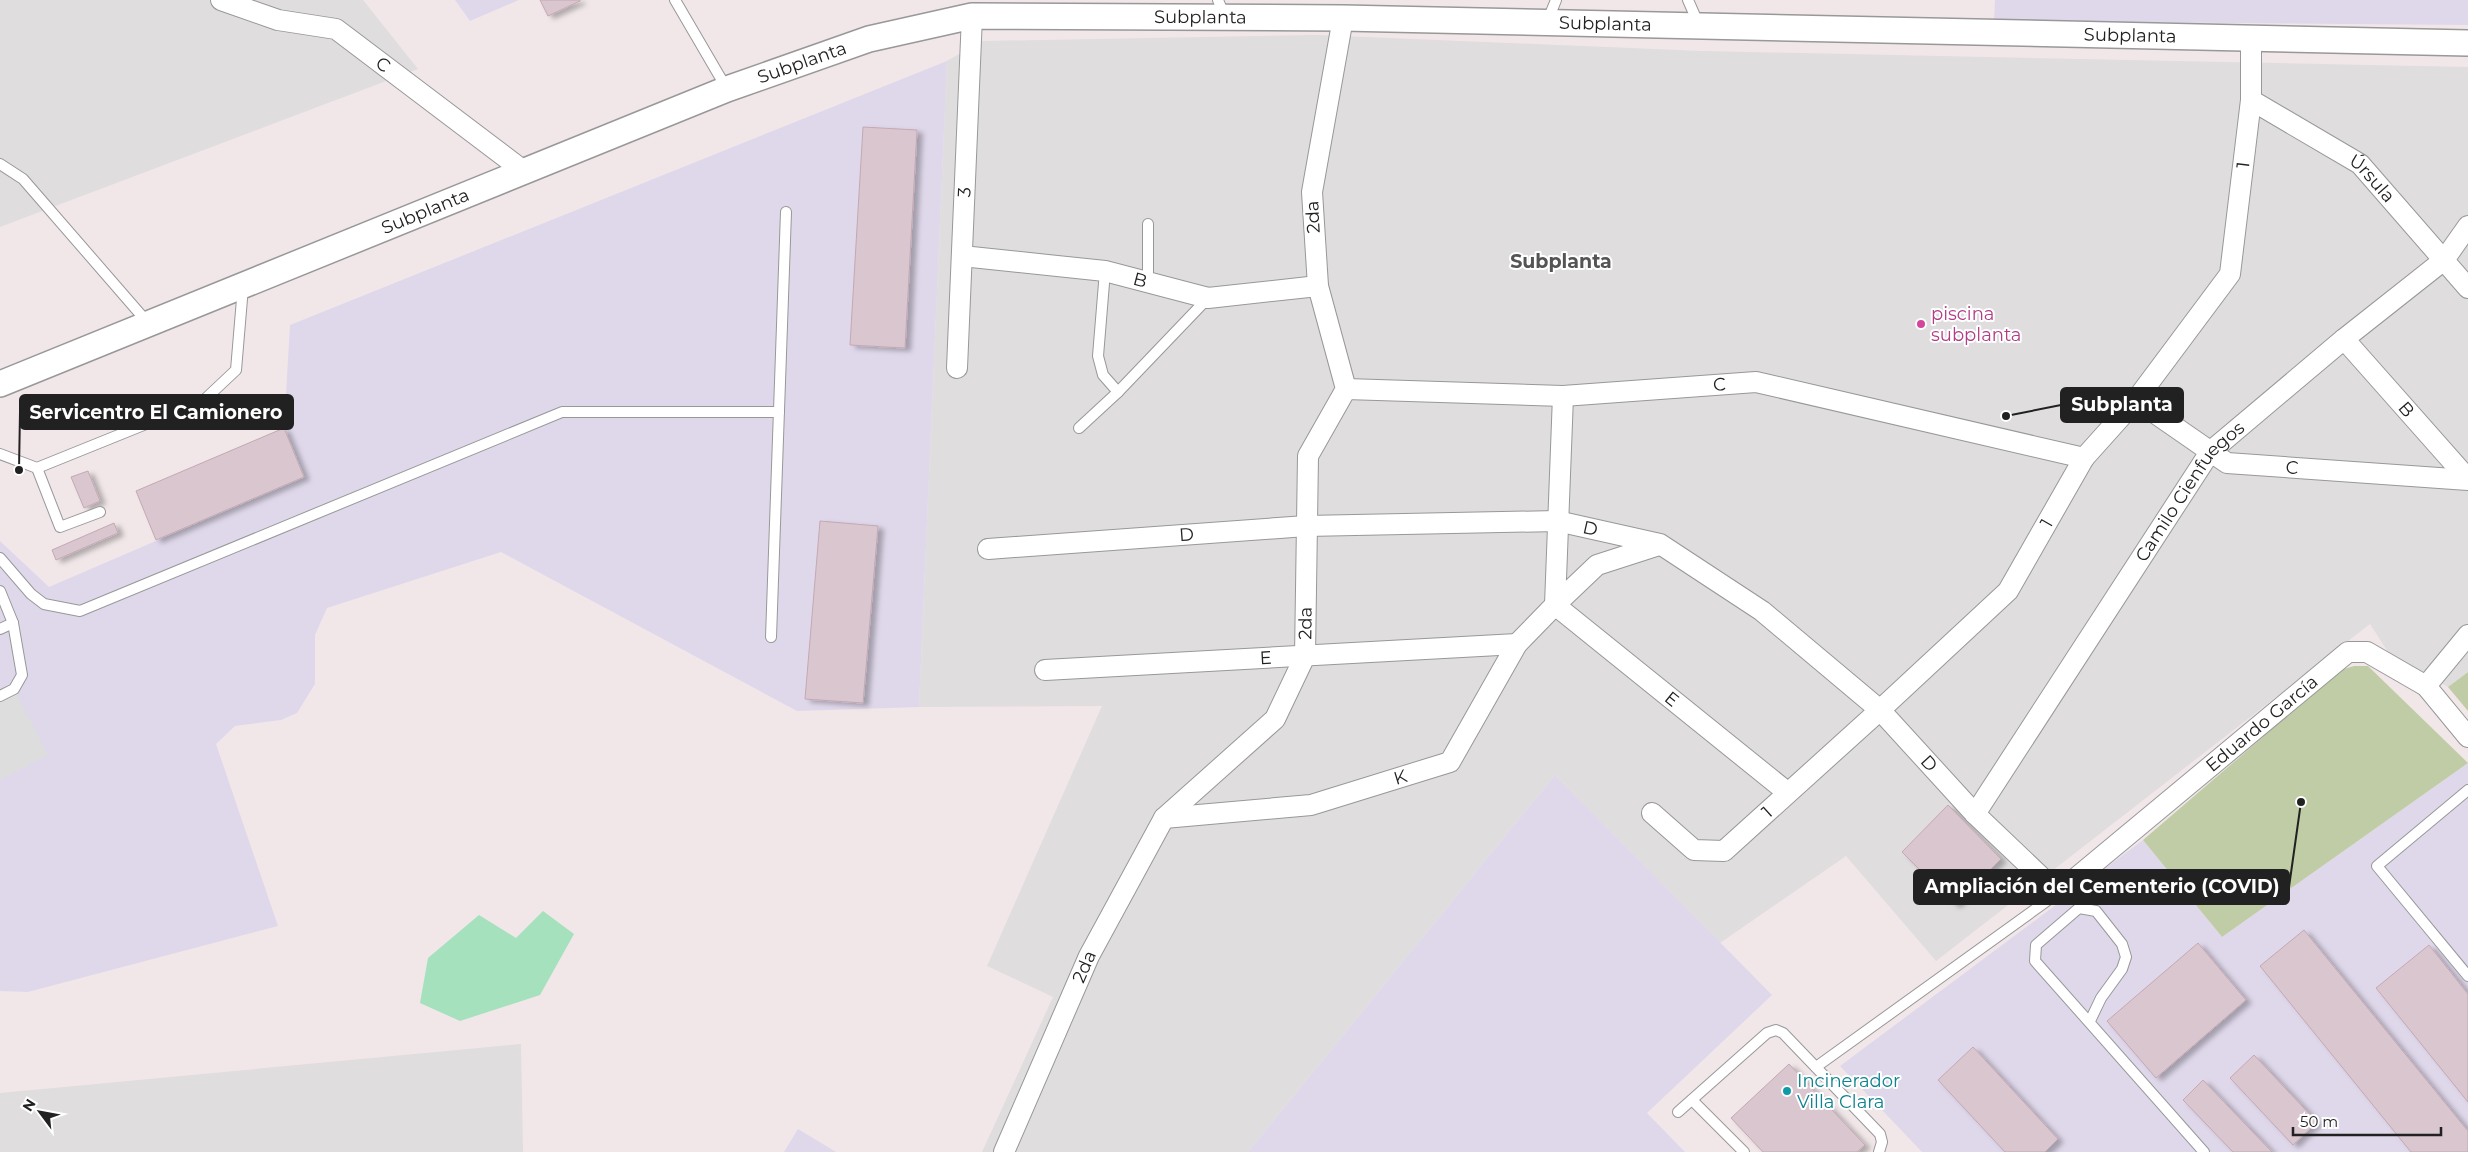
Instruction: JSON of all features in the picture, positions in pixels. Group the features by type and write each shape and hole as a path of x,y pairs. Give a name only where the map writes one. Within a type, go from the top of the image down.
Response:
{"street":[{"name":"C","path":"221,0 278,20 336,29 524,172"},
{"name":"Subplanta","path":"0,384 727,89 869,39 972,16 1222,9 1343,18 1551,11 1699,25 2468,44"},
{"name":"3","path":"957,368 972,16"},
{"name":"2da","path":"1004,1152 1089,956 1164,818 1274,719 1306,656 1308,456 1346,389 1318,286 1312,192 1343,18"},
{"name":"1","path":"1652,813 1694,850 1724,851 2008,591 2084,458 2136,400 2230,274 2251,100 2251,38"},
{"name":"Úrsula","path":"2251,100 2360,164 2468,288"},
{"name":"Camilo Cienfuegos","path":"1975,814 2210,452 2344,339 2444,260 2468,226"},
{"name":"B","path":"962,256 1105,271 1208,298 1318,286"},
{"name":"B","path":"2344,339 2468,480"},
{"name":"C","path":"1346,389 1563,396 1756,382 2084,458"},
{"path":"1555,605 1563,396"},
{"name":"C","path":"2136,400 2228,463 2468,480"},
{"name":"D","path":"988,549 1306,526 1558,522 1660,544 1762,611 1880,710 1975,814 2058,893"},
{"name":"K","path":"1164,818 1311,805 1450,762 1517,644 1598,565 1660,544"},
{"name":"E","path":"1555,605 1788,792"},
{"path":"2468,635 2426,686 2468,736"},
{"name":"E","path":"1045,670 1517,644"},
{"name":"Eduardo García","path":"2058,893 2348,652 2367,652 2426,686"}],"lane":[{"path":"675,0 727,89"},
{"path":"1688,0 1699,25"},
{"path":"0,164 23,179 149,324"},
{"path":"771,637 786,212"},
{"path":"1148,224 1148,282"},
{"path":"1105,271 1098,356 1103,375 1118,392"},
{"path":"0,454 38,468 203,401 236,370 243,286"},
{"path":"1079,428 1118,392 1208,298"},
{"path":"0,558 30,594 44,604 80,610 562,412 779,412"},
{"path":"38,468 60,527 100,512"},
{"path":"0,591 13,623 22,675 14,689 0,696"},
{"path":"0,629 13,623"},
{"path":"2468,790 2377,866 2468,976"},
{"path":"1816,1067 2058,893"},
{"path":"2090,1022 2101,998 2122,969 2126,957 2122,944 2096,911 2079,908 2036,945 2034,961 2204,1152"},
{"path":"1678,1112 1767,1033 1776,1030 1783,1033 1880,1134 1882,1142 1879,1152"},
{"path":"1692,1100 1744,1152"}],"shaded area":[{"path":"0,0 363,0 418,69 0,227"},
{"path":"455,0 519,0 470,21"},
{"path":"1995,0 2468,0 2468,25 1994,21"},
{"path":"1318,35 1702,51 2468,67 2468,672 2448,687 2388,652 2370,624 1936,961 1846,856 1720,943 1555,775 1248,1152 982,1152 1053,997 987,966 1102,706 919,707 947,61 982,41"},
{"path":"947,61 919,707 797,711 501,552 327,608 315,635 315,684 297,713 281,720 235,726 216,744 278,926 28,992 0,991 0,541 49,587 304,477 284,428 290,325"},
{"path":"2354,666 2368,666 2468,763 2222,937 2143,840 2341,670"},
{"path":"2468,672 2468,711 2448,687"},
{"path":"14,689 48,755 0,780 0,696"},
{"path":"2468,763 2468,1152 1922,1152 1840,1066 2143,840 2222,937"},
{"path":"1555,775 1772,995 1647,1113 1685,1152 1248,1152"},
{"path":"543,911 574,934 540,995 460,1021 420,1003 428,958 479,915 516,938"},
{"path":"521,1044 523,1152 0,1152 0,1093"},
{"path":"798,1129 836,1152 784,1152"}],"building":[{"path":"540,0 580,0 580,1 548,16"},
{"path":"863,127 917,130 905,348 850,345"},
{"path":"284,428 304,477 156,540 136,491"},
{"path":"88,471 100,501 84,508 71,477"},
{"path":"820,521 878,526 863,703 805,699"},
{"path":"114,523 118,533 56,560 52,550"},
{"path":"1948,805 2001,859 1955,905 1902,852"},
{"path":"2304,930 2468,1131 2468,1152 2411,1152 2260,966"},
{"path":"2198,943 2246,1000 2156,1078 2107,1021"},
{"path":"2429,945 2468,994 2468,1102 2376,988"},
{"path":"1973,1047 2058,1139 2045,1152 2005,1152 1938,1080"},
{"path":"2254,1055 2317,1122 2293,1145 2230,1078"},
{"name":"Incinerador Villa Clara","path":"1789,1064 1865,1145 1857,1152 1763,1152 1731,1118"},
{"path":"2203,1080 2272,1152 2233,1152 2183,1100"}],"place":[{"name":"piscina subplanta","path":"1921,324"},
{"name":"Subplanta","path":"2006,416"},
{"name":"Servicentro El Camionero","path":"19,470"},
{"name":"Ampliación del Cementerio (COVID)","path":"2301,802"},
{"name":"Incinerador Villa Clara","path":"1787,1091"}],"district":[{"name":"Subplanta","path":"1561,261"}]}
